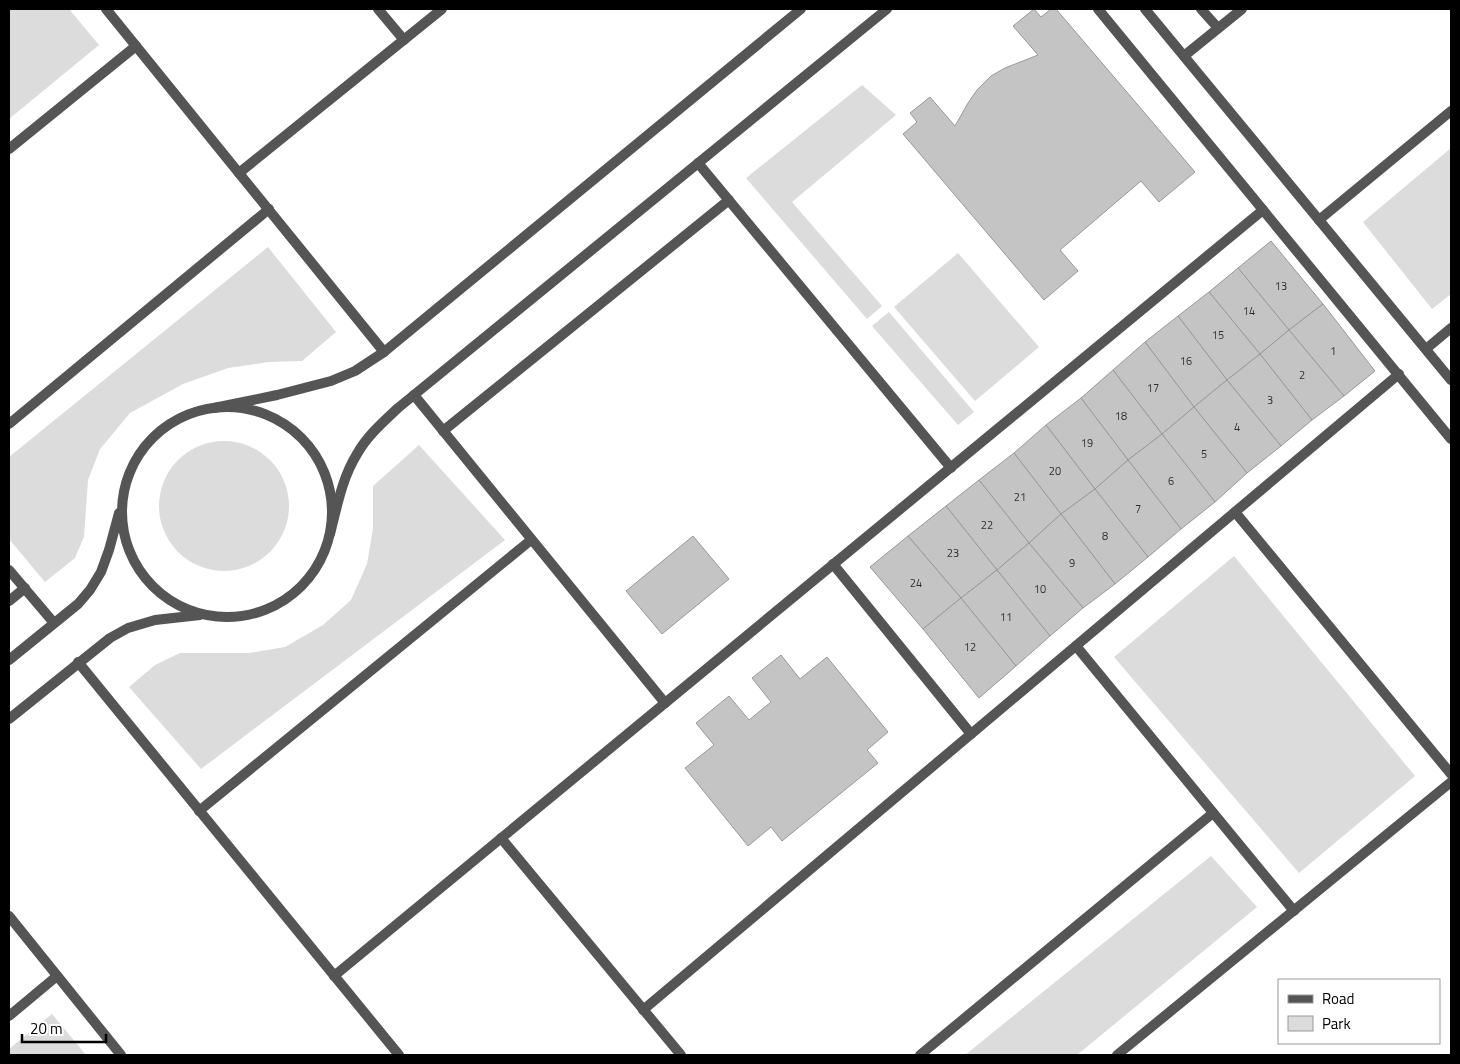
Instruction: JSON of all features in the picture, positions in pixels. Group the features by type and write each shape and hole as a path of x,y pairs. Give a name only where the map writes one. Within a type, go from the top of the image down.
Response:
{"street":[{"path":"106,9 384,352"},
{"path":"378,9 404,40"},
{"path":"240,173 442,9"},
{"path":"802,9 384,352 355,371 332,381 277,395 198,411 183,416 156,434 136,459 124,489 122,505 124,537 130,553 151,585 175,603 190,610 222,616 254,613 270,607 297,590 309,578 325,550 346,476 358,453 378,427 398,408 887,9"},
{"path":"1098,9 1451,439"},
{"path":"1145,9 1451,380"},
{"path":"1201,9 1218,28"},
{"path":"1184,56 1242,9"},
{"path":"9,149 136,46"},
{"path":"1319,220 1451,111"},
{"path":"698,163 951,468"},
{"path":"443,431 729,200"},
{"path":"9,424 269,209"},
{"path":"334,976 1264,210"},
{"path":"1426,349 1451,328"},
{"path":"643,1010 1399,374"},
{"path":"414,395 665,703"},
{"path":"214,408 247,408 262,413 291,428 305,442 317,458 328,485 332,501 330,534"},
{"path":"9,660 78,604 90,590 101,572 122,505"},
{"path":"1235,512 1451,774"},
{"path":"199,811 531,540"},
{"path":"833,564 971,734"},
{"path":"9,570 54,623"},
{"path":"9,601 24,588"},
{"path":"9,719 78,662 110,638 128,628 155,620 206,614"},
{"path":"1076,646 1294,911"},
{"path":"78,662 399,1055"},
{"path":"1117,1055 1129,1052 1294,911 1451,782"},
{"path":"920,1055 1213,813"},
{"path":"501,838 681,1055"},
{"path":"9,916 121,1055"},
{"path":"9,1016 57,976"}],"green space":[{"path":"9,9 69,9 99,45 9,119"},
{"path":"862,85 896,115 792,202 882,306 867,319 746,178"},
{"path":"1451,148 1451,294 1432,309 1363,222"},
{"path":"268,247 336,332 302,361 269,362 228,368 183,384 130,413 100,449 88,480 84,537 75,558 45,582 9,539 9,457"},
{"path":"958,253 1039,347 975,401 894,307"},
{"path":"889,312 974,412 958,425 872,326"},
{"path":"224,441 249,446 270,460 284,481 289,506 284,531 270,552 249,566 224,571 199,566 178,552 164,531 159,506 164,481 178,460 199,446"},
{"path":"419,445 505,540 201,769 129,687 155,665 180,653 249,653 285,647 323,625 351,600 367,564 373,528 373,486"},
{"path":"1234,556 1415,776 1299,873 1114,657"},
{"path":"1211,856 1257,907 1077,1055 965,1055"},
{"path":"52,1014 86,1055 9,1055 9,1049"}],"building":[{"path":"1034,9 1041,17 1051,9 1056,9 1195,172 1159,202 1141,181 1060,250 1078,271 1044,300 903,134 917,122 910,113 930,97 955,126 977,90 991,76 1005,68 1038,55 1013,26"},
{"path":"1271,241 1323,304 1289,330 1238,268"},
{"path":"1238,268 1289,330 1260,354 1209,292"},
{"path":"1209,292 1260,354 1227,380 1178,316"},
{"path":"1323,304 1375,371 1344,396 1289,330"},
{"path":"1178,316 1227,380 1194,407 1145,342"},
{"path":"1289,330 1344,396 1312,420 1260,354"},
{"path":"1145,342 1194,407 1162,434 1113,370"},
{"path":"1260,354 1312,420 1281,446 1227,380"},
{"path":"1113,370 1162,434 1128,460 1081,398"},
{"path":"1227,380 1281,446 1247,473 1194,407"},
{"path":"1081,398 1128,460 1095,489 1046,425"},
{"path":"1194,407 1247,473 1215,502 1162,434"},
{"path":"1046,425 1095,489 1061,514 1014,453"},
{"path":"1162,434 1215,502 1181,529 1128,460"},
{"path":"1014,453 1061,514 1029,543 979,480"},
{"path":"1128,460 1181,529 1148,557 1095,489"},
{"path":"979,480 1029,543 997,570 946,506"},
{"path":"1095,489 1148,557 1115,584 1061,514"},
{"path":"946,506 997,570 961,598 908,536"},
{"path":"1061,514 1115,584 1083,608 1029,543"},
{"path":"693,536 729,579 662,634 626,591"},
{"path":"908,536 961,598 923,629 870,567"},
{"path":"1029,543 1083,608 1050,636 997,570"},
{"path":"997,570 1050,636 1016,666 961,598"},
{"path":"961,598 1016,666 979,698 923,629"},
{"path":"781,655 800,679 827,657 888,732 867,750 878,763 782,841 771,827 748,846 685,768 714,745 696,723 729,696 749,720 771,702 752,678"}]}
